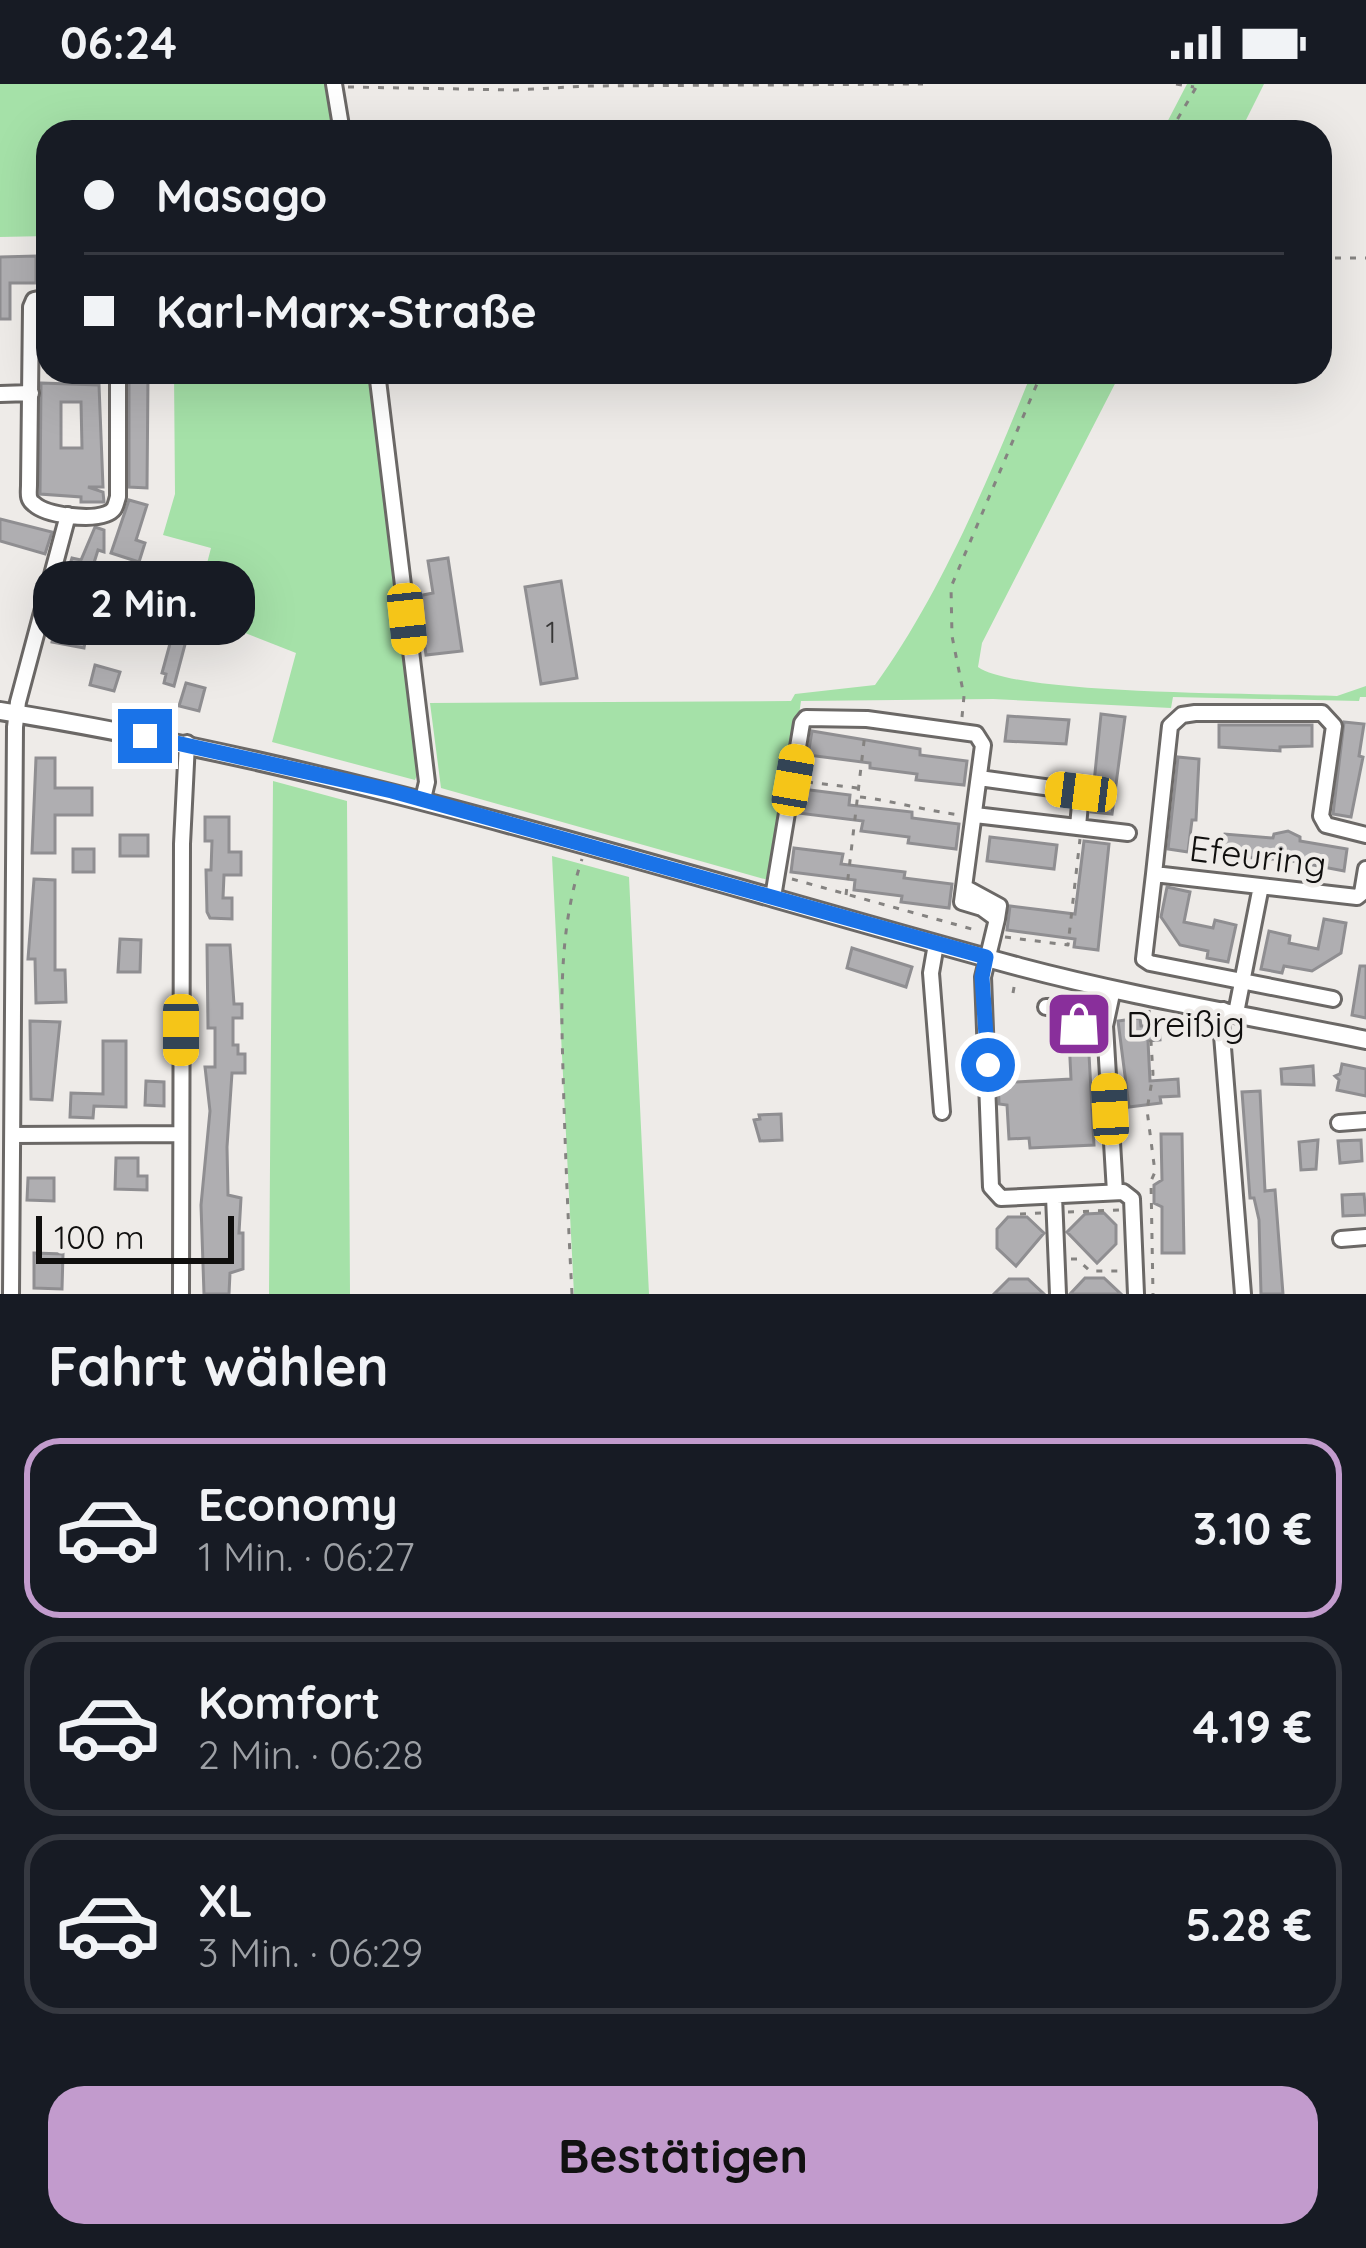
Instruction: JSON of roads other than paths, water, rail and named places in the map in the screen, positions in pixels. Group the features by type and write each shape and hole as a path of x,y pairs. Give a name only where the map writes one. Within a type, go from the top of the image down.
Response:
{"main road":[{"path":"8,712 188,743 391,797 423,799 986,957 1111,998 1230,1012 1366,1040"}],"street":[{"path":"334,86 340,120"},
{"path":"36,300 31,307 29,498 35,506 68,515 105,514 114,508 118,497 118,384"},
{"path":"378,384 428,782 423,799"},
{"path":"0,394 31,393"},
{"path":"11,1294 8,712 68,515"},
{"name":"Efeuring","path":"1366,835 1326,825 1321,816 1334,726 1322,713 1181,715 1170,726 1154,874 1357,897 1366,869"},
{"path":"773,897 806,718 867,719 976,734 982,745 962,902 997,919 982,977 991,1187 1001,1198 1055,1204 1124,1192 1132,1199 1136,1294"},
{"path":"181,1294 183,782 188,743"},
{"path":"979,778 1081,792 1080,827"},
{"path":"975,816 1128,833"},
{"path":"1154,874 1144,959 1333,999"},
{"path":"1243,1294 1220,1023 1230,1012 1242,981 1261,886"},
{"path":"936,944 931,973 942,1112"},
{"path":"1046,1007 1111,998 1105,1026 1115,1192"},
{"path":"1339,1124 1366,1121"},
{"path":"13,1135 180,1133"},
{"path":"1055,1204 1058,1294"},
{"path":"1340,1239 1366,1237"}],"place":[{"name":"Dreißig","path":"1079,1024"}]}
